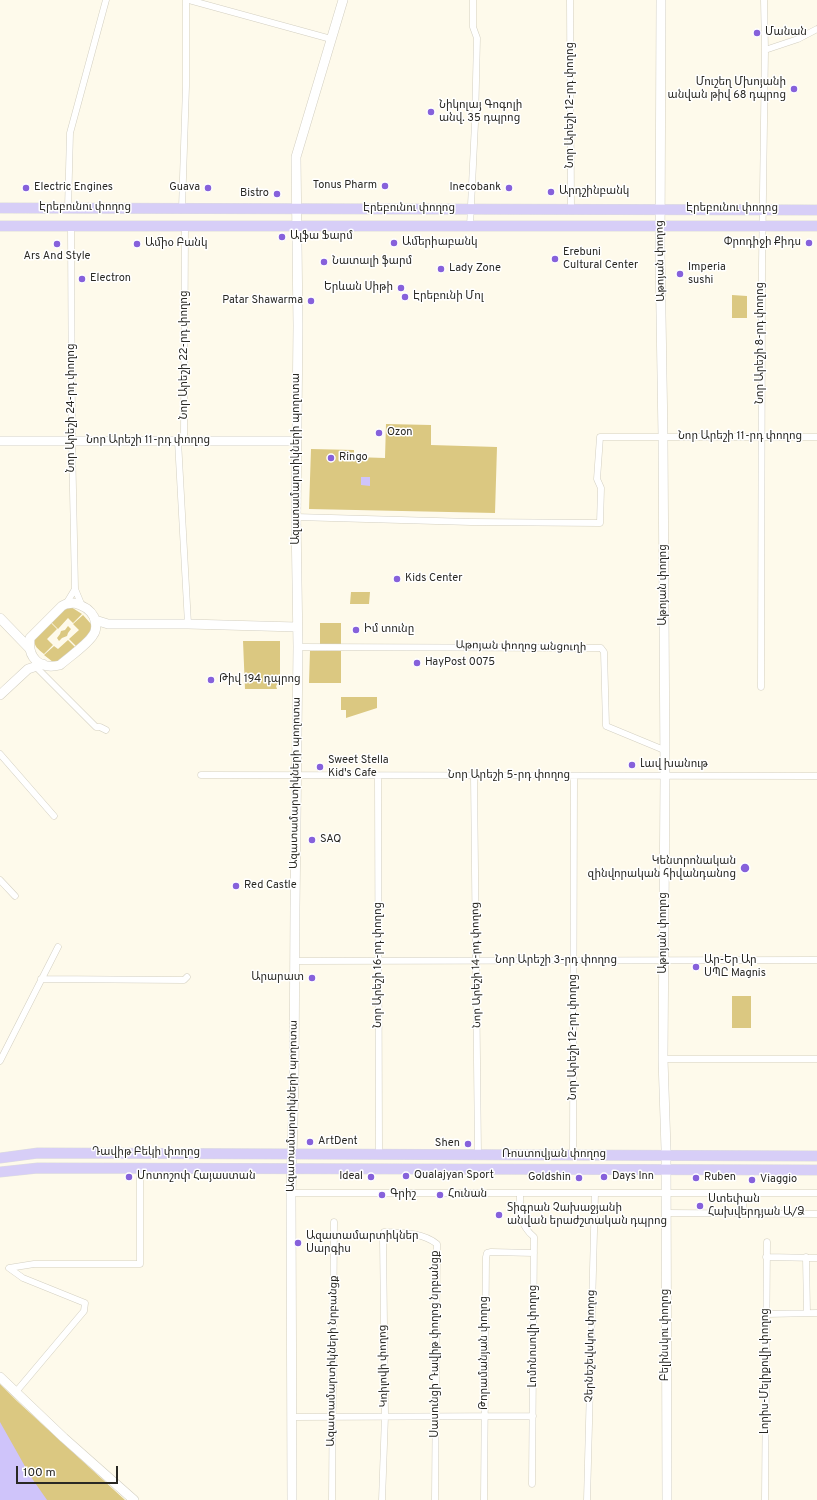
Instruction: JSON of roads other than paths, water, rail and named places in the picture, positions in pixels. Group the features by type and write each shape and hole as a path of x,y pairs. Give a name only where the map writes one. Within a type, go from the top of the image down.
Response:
{"main road":[{"name":"Էրեբունու փողոց","path":"0,208 817,210"},
{"name":"Էրեբունու փողոց","path":"0,226 817,226"},
{"name":"Դավիթ Բեկի փողոց","path":"0,1158 38,1153 191,1153 292,1155"},
{"name":"Ռոստովյան փողոց","path":"292,1155 666,1154 817,1156"},
{"name":"Դավիթ Բեկի փողոց","path":"0,1172 38,1168 292,1169"},
{"name":"Ռոստովյան փողոց","path":"292,1169 817,1170"}],"street":[{"path":"68,208 70,133 106,0"},
{"path":"182,208 187,0 331,39"},
{"name":"Ազատամարտիկների պողոտա","path":"292,1500 293,1417 291,1192 294,1083 298,647 296,517 298,326 296,157 343,0"},
{"path":"470,226 472,209 477,38 473,27 473,0"},
{"name":"Նոր Արեշի 12-րդ փողոց","path":"570,0 571,209"},
{"name":"Աթոյան փողոց","path":"661,0 660,226 665,776 663,1059 666,1154 665,1169"},
{"name":"Նոր Արեշի 8-րդ փողոց","path":"761,687 762,210 765,50 764,0"},
{"path":"765,50 798,39 817,29"},
{"name":"Նոր Արեշի 24-րդ փողոց","path":"71,226 74,589 82,606"},
{"name":"Նոր Արեշի 22-րդ փողոց","path":"185,226 184,437 178,441 188,624"},
{"name":"Նոր Արեշի 11-րդ փողոց","path":"296,517 471,522 600,523 601,488 597,479 600,437 817,437"},
{"name":"Նոր Արեշի 11-րդ փողոց","path":"0,441 297,441"},
{"name":"Նոր Արեշի 24-րդ փողոց","path":"66,604 74,589"},
{"path":"0,695 35,666 60,665 93,637 96,629 93,615 82,606 74,603 66,604 31,636 31,653 35,666 96,727 106,730"},
{"path":"0,618 18,636 31,653"},
{"path":"95,620 108,624 188,624 297,627"},
{"path":"94,634 108,624"},
{"path":"18,636 31,636"},
{"name":"Աթոյան փողոց անցուղի","path":"298,647 601,648 604,652 606,726 664,750"},
{"path":"0,754 54,816"},
{"name":"Նոր Արեշի 5-րդ փողոց","path":"201,775 817,776"},
{"name":"Նոր Արեշի 16-րդ փողոց","path":"378,776 379,1154"},
{"name":"Նոր Արեշի 14-րդ փողոց","path":"474,776 478,1155"},
{"name":"Նոր Արեշի 12-րդ փողոց","path":"573,1155 574,776"},
{"path":"0,880 15,896"},
{"path":"0,1061 58,947"},
{"name":"Նոր Արեշի 3-րդ փողոց","path":"295,962 817,960"},
{"path":"41,979 184,980 188,977"},
{"path":"663,1059 817,1059"},
{"path":"15,1393 84,1311 85,1303 23,1278 10,1268 34,1264 140,1264 140,1168"},
{"name":"Բելինսկու փողոց","path":"665,1169 666,1500"},
{"path":"291,1192 817,1193"},
{"name":"Լոմոնոսովի փողոց","path":"520,1193 520,1215 525,1227 534,1237 532,1484"},
{"name":"Չերնեշեվսկու փողոց","path":"587,1500 594,1193"},
{"path":"743,1193 743,1214"},
{"path":"666,1213 817,1214"},
{"name":"Ազատամարտիկների նրբանցք","path":"332,1500 334,1222"},
{"name":"Կռիլովի փողոց","path":"382,1500 385,1416 384,1232"},
{"name":"Սասունցի Դավիթ փողոց նրբանցք","path":"384,1232 427,1236 437,1244 434,1500"},
{"name":"Լորիս-Մելիքովի փողոց","path":"765,1500 767,1242"},
{"name":"Թորամանյան փողոց","path":"484,1500 487,1253 503,1251 534,1252"},
{"path":"766,1257 817,1258"},
{"path":"806,1257 807,1313"},
{"path":"766,1314 817,1313"},
{"path":"0,1377 15,1393 68,1442 134,1500"},
{"path":"293,1417 533,1416"}],"place":[{"name":"Մանան","path":"757,33"},
{"name":"Մուշեղ Մխոյանի անվան թիվ 68 դպրոց","path":"794,89"},
{"name":"Նիկոլայ Գոգոլի անվ. 35 դպրոց","path":"431,112"},
{"name":"Tonus Pharm","path":"385,186"},
{"name":"Electric Engines","path":"26,188"},
{"name":"Guava","path":"208,188"},
{"name":"Inecobank","path":"509,188"},
{"name":"Արդշինբանկ","path":"551,192"},
{"name":"Bistro","path":"277,194"},
{"name":"Ալֆա Ֆարմ","path":"282,237"},
{"name":"Ամերիաբանկ","path":"394,243"},
{"name":"Փրոդիջի Քիդս","path":"809,243"},
{"name":"Ars And Style","path":"57,244"},
{"name":"Ամիօ Բանկ","path":"137,244"},
{"name":"Erebuni Cultural Center","path":"555,259"},
{"name":"Նատալի ֆարմ","path":"324,262"},
{"name":"Lady Zone","path":"441,269"},
{"name":"Imperia sushi","path":"680,274"},
{"name":"Electron","path":"82,279"},
{"name":"Երևան Սիթի","path":"401,288"},
{"name":"Էրեբունի Մոլ","path":"405,297"},
{"name":"Patar Shawarma","path":"311,301"},
{"name":"Ozon","path":"379,433"},
{"name":"Ringo","path":"331,458"},
{"name":"Kids Center","path":"397,579"},
{"name":"Իմ տունը","path":"356,630"},
{"name":"HayPost 0075","path":"417,663"},
{"name":"Թիվ 194 դպրոց","path":"211,680"},
{"name":"Լավ խանութ","path":"632,765"},
{"name":"Sweet Stella Kid's Cafe","path":"320,767"},
{"name":"SAQ","path":"312,840"},
{"name":"Կենտրոնական զինվորական հիվանդանոց","path":"745,868"},
{"name":"Red Castle","path":"236,886"},
{"name":"Ար-Եր Ար ՍՊԸ Magnis","path":"696,967"},
{"name":"Արարատ","path":"312,978"},
{"name":"ArtDent","path":"310,1142"},
{"name":"Shen","path":"468,1144"},
{"name":"Qualajyan Sport","path":"406,1176"},
{"name":"Մոտոշոփ Հայաստան","path":"129,1177"},
{"name":"Ideal","path":"371,1177"},
{"name":"Days Inn","path":"604,1177"},
{"name":"Goldshin","path":"579,1178"},
{"name":"Ruben","path":"696,1178"},
{"name":"Viaggio","path":"752,1180"},
{"name":"Գրիշ","path":"382,1195"},
{"name":"Հունան","path":"440,1195"},
{"name":"Ստեփան Հախվերդյան Ա/Ձ","path":"700,1206"},
{"name":"Տիգրան Չախաջյանի անվան երաժշտական դպրոց","path":"499,1215"},
{"name":"Ազատամարտիկներ Սարգիս","path":"298,1243"}]}
